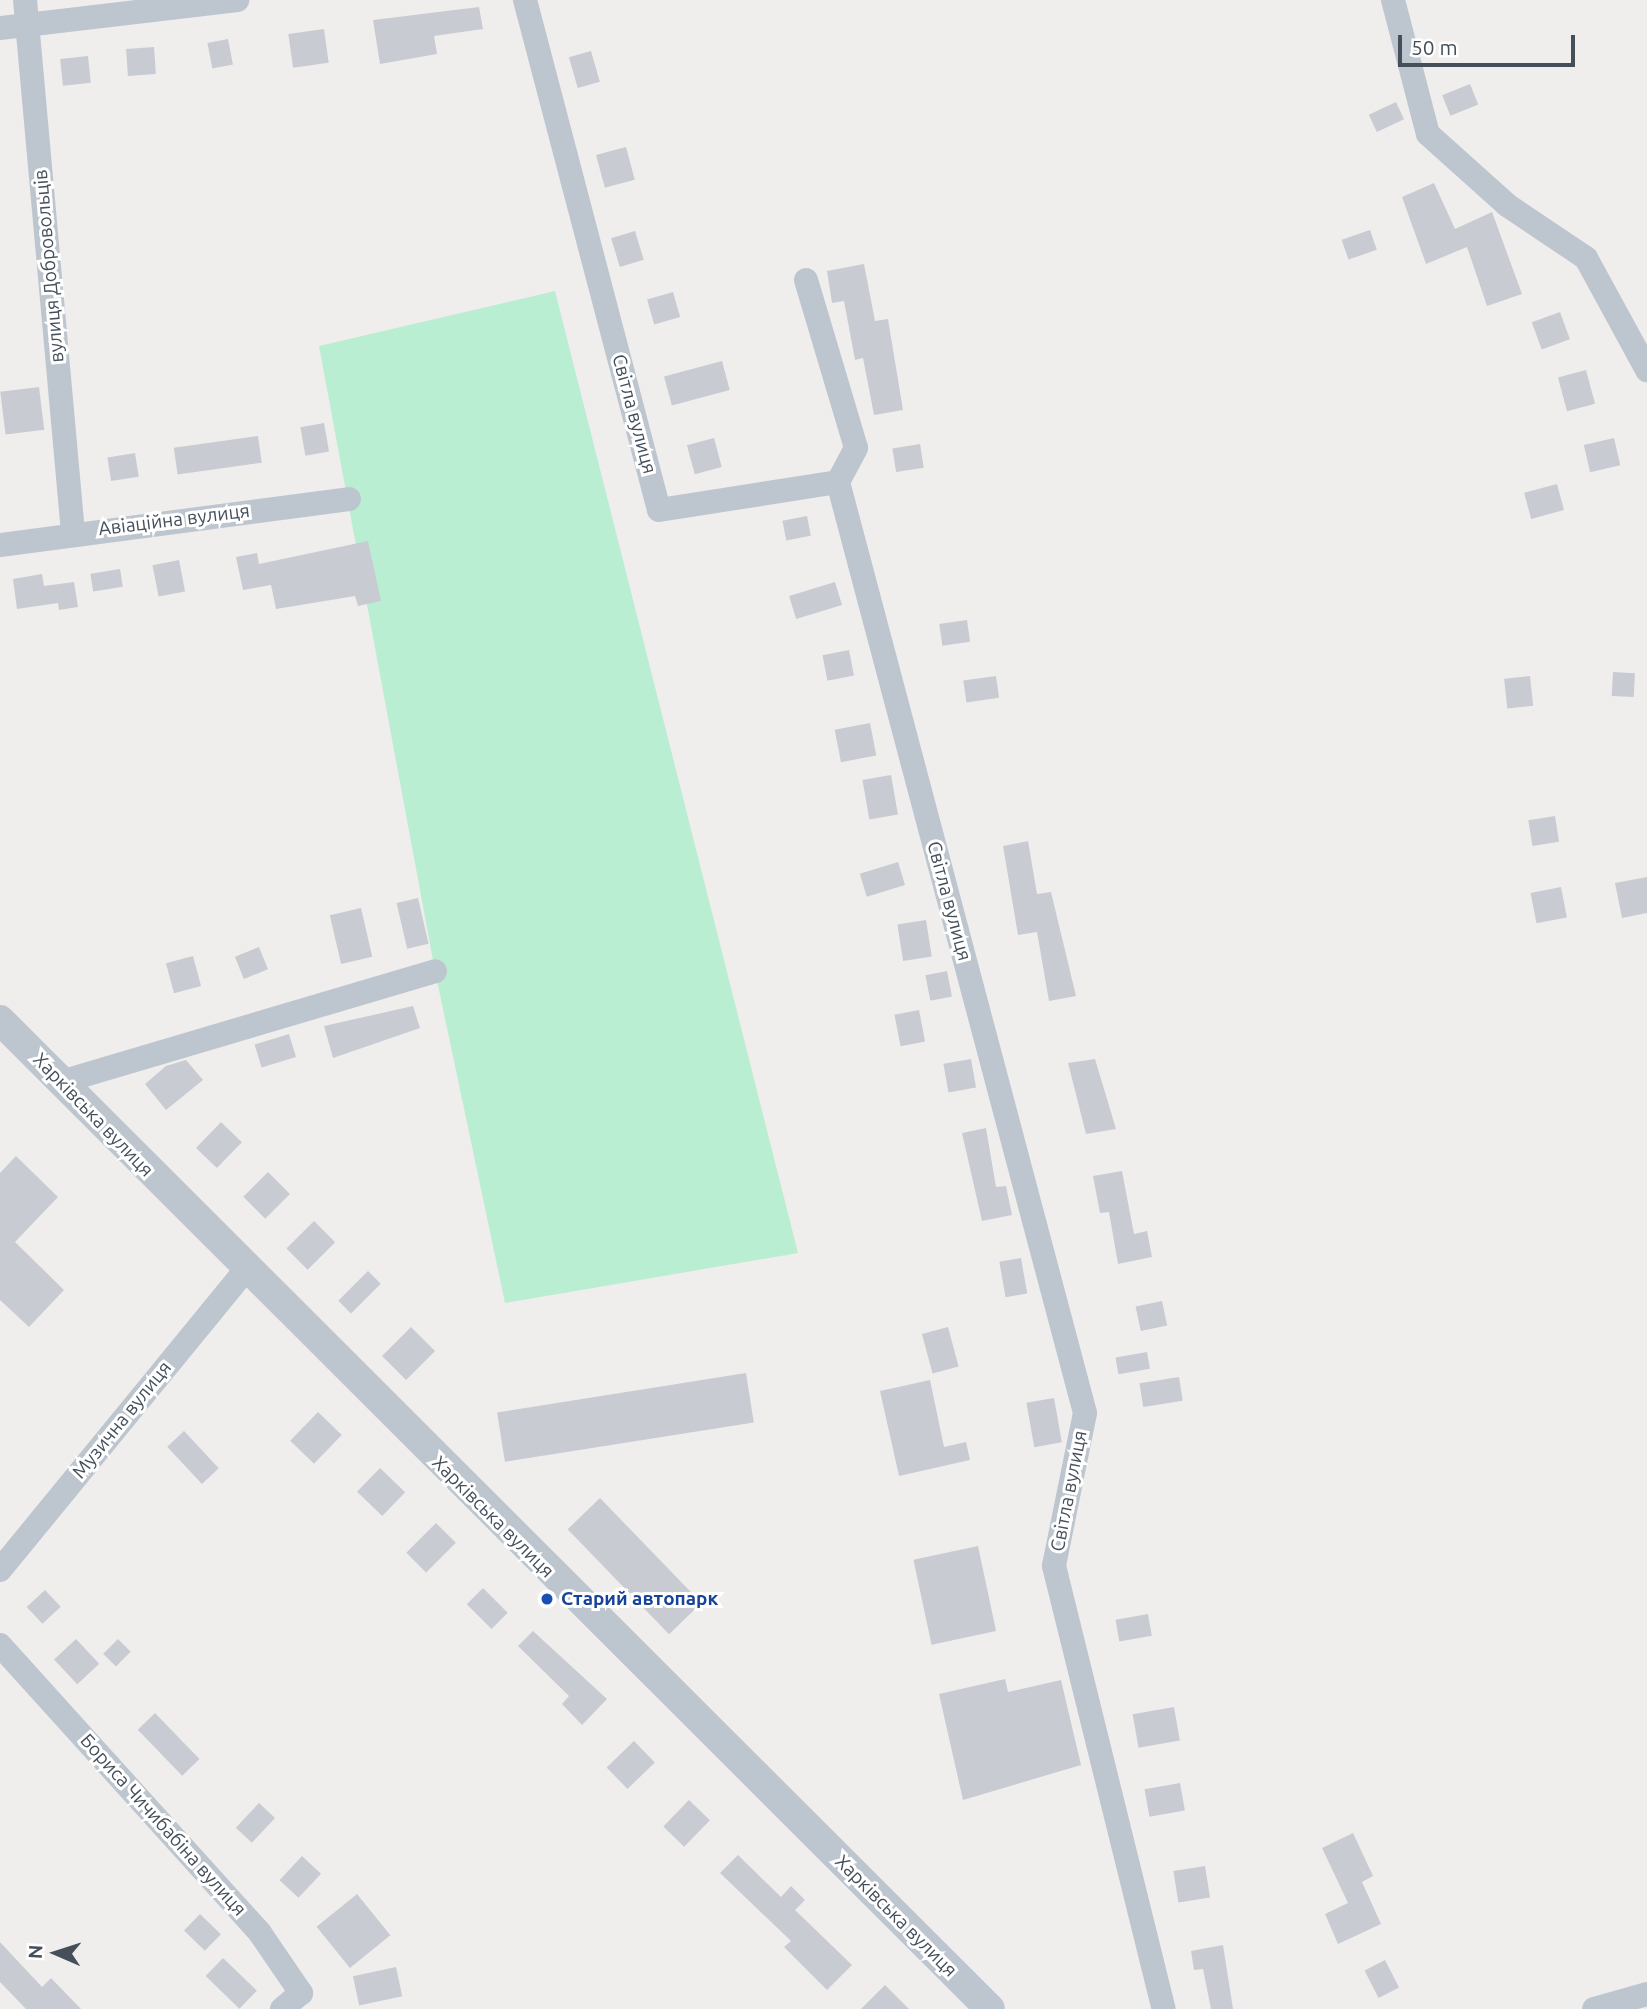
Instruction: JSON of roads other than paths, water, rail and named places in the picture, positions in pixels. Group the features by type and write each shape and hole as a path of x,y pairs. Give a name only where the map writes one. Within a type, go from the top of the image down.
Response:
{"street":[{"name":"вулиця Добровольців","path":"25,0 73,533"},
{"path":"0,29 237,0"},
{"name":"Світла вулиця","path":"525,0 659,510 838,482 1085,1413 1054,1566 1164,2009"},
{"path":"1392,0 1429,134 1507,205 1586,258 1647,370"},
{"path":"806,280 856,448 838,482"},
{"name":"Авіаційна вулиця","path":"0,545 73,533 349,499"},
{"path":"61,1082 435,971"},
{"name":"Харківська вулиця","path":"0,1020 245,1271 990,2009"},
{"name":"Музична вулиця","path":"0,1570 245,1271"},
{"name":"Бориса Чичибабіна вулиця","path":"0,1645 260,1933 301,1993 282,2009"},
{"path":"1594,2009 1647,1994"}],"place":[{"name":"Старий автопарк","path":"547,1599"}]}
